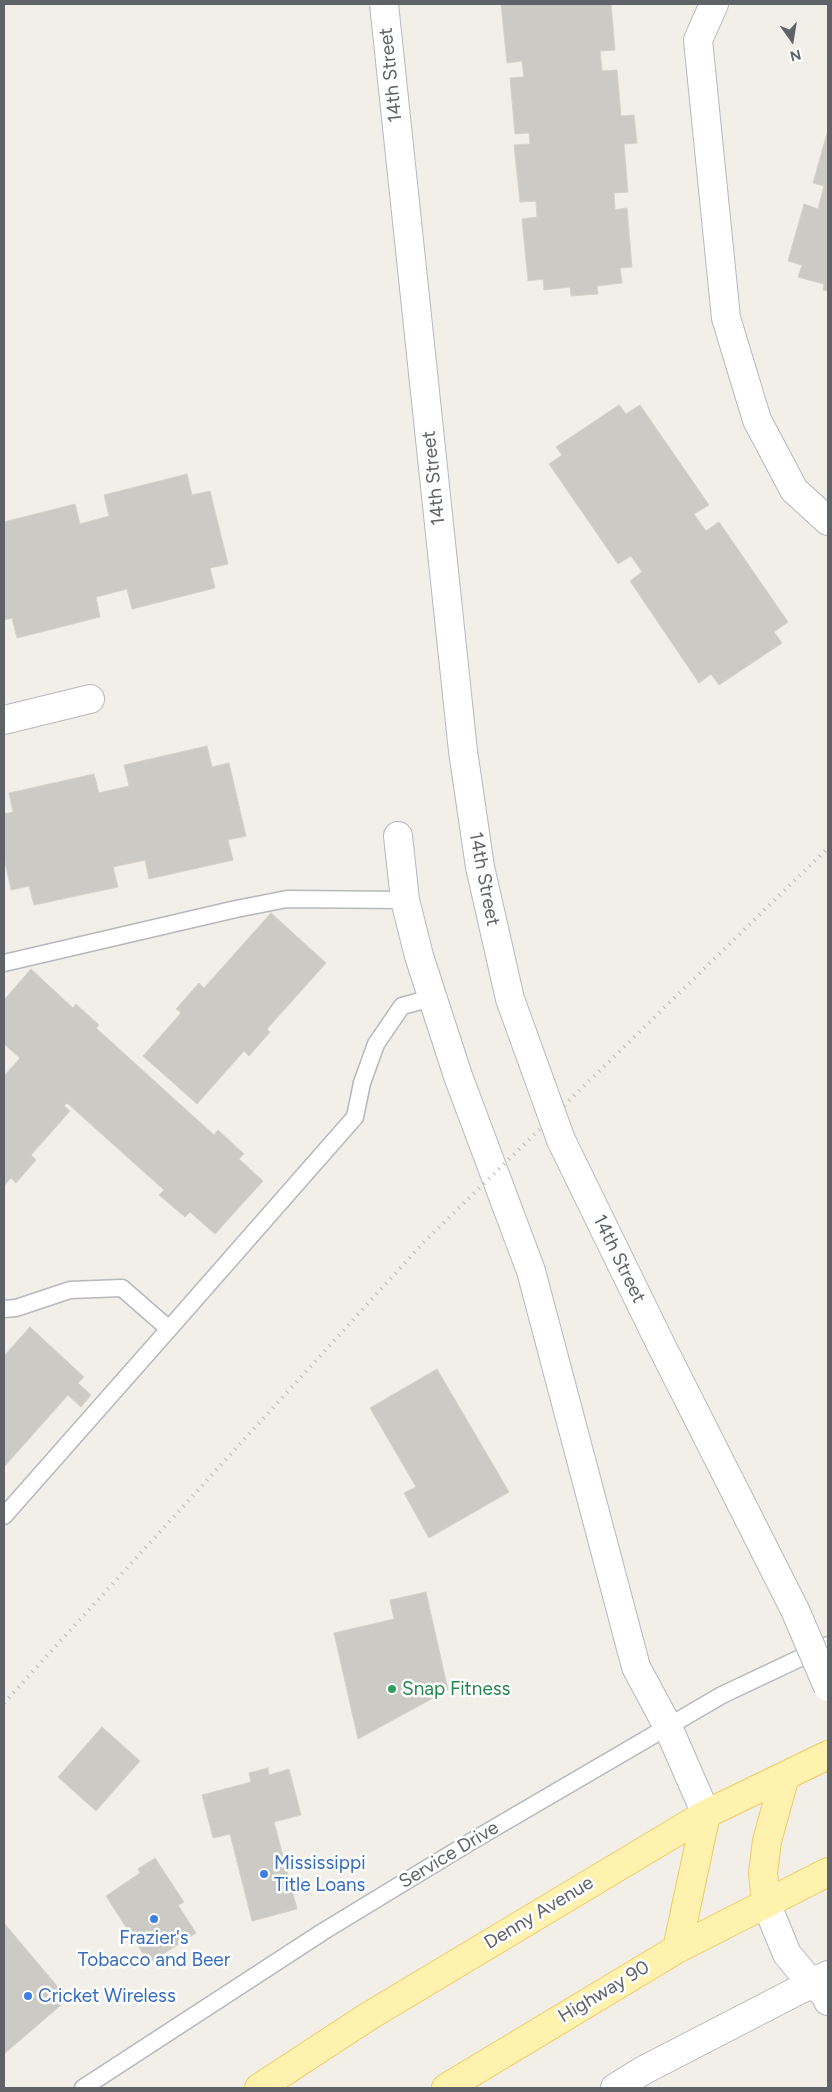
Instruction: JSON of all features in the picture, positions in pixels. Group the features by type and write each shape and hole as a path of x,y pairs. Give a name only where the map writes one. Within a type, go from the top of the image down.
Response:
{"main road":[{"name":"Denny Avenue","path":"259,2088 369,2016 706,1814 828,1755"},
{"path":"784,1776 767,1841 763,1873 766,1903 828,1872"},
{"path":"677,1949 706,1814"},
{"name":"Highway 90","path":"446,2088 677,1949 766,1903"},
{"path":"289,2088 308,2057"}],"street":[{"name":"14th Street","path":"384,4 463,751 480,867 510,999 560,1140 795,1610 828,1687"},
{"path":"714,4 698,40 726,318 757,420 794,490 828,521"},
{"path":"4,720 90,699"},
{"path":"398,836 405,900 432,998 458,1076 531,1271 636,1667 668,1727 706,1814"},
{"path":"615,2088 644,2070 822,1986 787,1954 766,1903"}],"lane":[{"path":"4,963 287,899 405,900"},
{"path":"4,1516 355,1117 362,1082 376,1044 402,1006 432,998"},
{"path":"4,1309 16,1308 70,1290 122,1288 169,1329"},
{"name":"Service Drive","path":"83,2088 324,1931 472,1841 722,1695 828,1645"}],"building":[{"path":"501,4 611,4 615,50 600,51 602,71 617,70 621,116 634,115 637,143 624,144 628,192 614,193 615,210 627,208 632,267 620,268 622,283 597,286 598,294 571,296 570,287 544,290 543,279 528,281 522,219 537,217 536,201 520,202 514,145 530,144 529,133 515,134 510,78 524,77 522,61 507,63"},
{"path":"828,130 828,291 823,290 824,284 798,277 802,265 788,261 804,204 818,209 824,186 813,183"},
{"path":"619,405 626,414 640,405 709,505 694,514 706,531 719,522 788,622 774,632 782,643 719,685 711,674 699,683 630,581 642,572 631,556 618,564 549,464 562,455 556,447"},
{"path":"187,474 192,495 210,491 228,564 210,568 215,588 132,609 127,589 96,597 100,617 17,638 12,618 4,620 4,522 75,504 80,524 109,516 104,495"},
{"path":"207,746 212,767 229,763 246,836 228,840 233,860 149,879 145,860 113,867 118,887 34,905 29,886 11,890 4,857 4,814 13,812 9,793 94,774 99,793 129,786 124,765"},
{"path":"271,913 326,963 267,1029 270,1032 249,1056 244,1051 197,1104 143,1056 181,1013 176,1009 199,983 204,988"},
{"path":"31,969 73,1008 76,1004 99,1025 96,1028 214,1135 218,1130 244,1154 239,1159 263,1181 215,1234 190,1212 185,1217 159,1195 164,1190 67,1103 64,1106 70,1111 31,1155 36,1160 16,1183 11,1178 4,1186 4,1076 20,1058 4,1044 4,1000"},
{"path":"30,1327 84,1377 78,1383 91,1395 81,1407 68,1395 4,1467 4,1356"},
{"path":"437,1369 509,1492 429,1538 404,1493 416,1487 370,1408"},
{"path":"426,1592 448,1690 358,1739 334,1633 394,1619 390,1600"},
{"path":"102,1727 140,1761 96,1811 58,1777"},
{"name":"Mississippi Title Loans","path":"268,1768 269,1775 289,1769 301,1815 274,1822 297,1909 252,1921 230,1834 213,1838 202,1795 251,1782 249,1773"},
{"name":"Frazier's Tobacco and Beer","path":"155,1858 184,1902 178,1905 196,1933 149,1963 106,1896 140,1873 138,1869"},
{"path":"4,1923 68,1999 4,2054"}],"railway":[{"path":"4,1703 424,1242 828,848"}],"place":[{"name":"Snap Fitness","path":"392,1689"},
{"name":"Mississippi Title Loans","path":"264,1874"},
{"name":"Frazier's Tobacco and Beer","path":"154,1919"},
{"name":"Cricket Wireless","path":"28,1996"}]}
